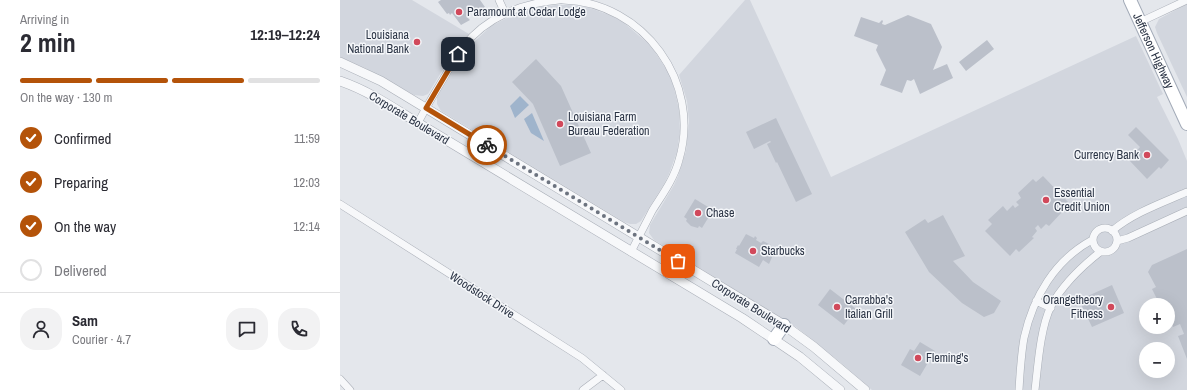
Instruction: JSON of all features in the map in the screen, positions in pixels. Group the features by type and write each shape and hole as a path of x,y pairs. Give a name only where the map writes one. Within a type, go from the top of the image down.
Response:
{"main road":[{"name":"Jefferson Highway","path":"1130,0 1187,124"},
{"path":"774,339 784,325"}],"street":[{"path":"499,0 505,13"},
{"path":"418,123 463,47 480,30 505,13 524,6 558,0"},
{"path":"563,0 584,2 603,7 621,16 638,28 651,40 670,66 681,95 685,132 679,162 669,184 638,237 631,252"},
{"path":"1140,22 1187,0"},
{"name":"Corporate Boulevard","path":"340,62 381,81 784,325 814,347 865,390"},
{"name":"Corporate Boulevard","path":"340,81 387,103 742,318 800,357 840,390"},
{"path":"1112,231 1119,225 1136,216 1187,192"},
{"name":"Woodstock Drive","path":"340,204 582,358 621,390"},
{"path":"1117,241 1128,238 1187,211"},
{"path":"1035,390 1043,333 1051,308 1071,278 1085,264 1100,252 1109,252 1113,250 1117,241 1115,234 1105,228 1101,228 1094,234 1092,240 1094,247 1100,252"},
{"path":"1019,390 1024,339 1036,301 1043,287 1060,264 1079,247 1092,240"},
{"path":"1036,301 1051,308"},
{"path":"582,390 603,375"},
{"path":"340,379 350,390"}],"shaded area":[{"path":"340,0 412,0 469,34 453,53 428,94 423,96 414,95 365,68 340,57"},
{"path":"745,0 750,0 831,177 1136,36 1163,94 1157,97 1187,161 1187,390 872,390 796,327 654,240 649,233 650,225 674,185 686,151 689,121 687,101 679,75"},
{"path":"1187,4 1187,97 1155,27 1159,19"},
{"path":"556,5 590,8 612,16 623,22 651,46 668,72 673,84 679,109 680,131 677,152 664,184 641,221 636,224 624,222 441,111 437,104 437,97 462,56 491,26 519,12 536,7"}],"water":[{"path":"520,96 529,105 515,118 510,106"},
{"path":"532,113 544,141 531,133 524,119"}],"building":[{"name":"Paramount at Cedar Lodge","path":"441,0 480,0 485,7 478,14 475,10 467,17 470,20 461,25 452,13 450,15 449,13 447,14 438,2"},
{"path":"908,15 931,24 942,47 933,70 947,64 953,78 920,94 914,79 911,81 907,80 902,93 880,85 886,70 876,50 878,45 854,36 861,17 879,23 882,20 882,24 885,25"},
{"path":"987,40 994,49 966,71 959,62"},
{"name":"Louisiana Farm Bureau Federation","path":"536,59 561,86 591,153 560,166 533,104 512,82"},
{"path":"776,118 812,194 796,202 767,144 771,142 770,141 754,149 746,132"},
{"path":"1136,127 1169,160 1161,169 1159,167 1147,179 1129,160 1140,147 1128,135"},
{"path":"1043,176 1068,202 1062,208 1064,210 1049,226 1046,224 1041,229 1038,225 1035,228 1037,231 1032,237 1034,238 1019,252 1016,249 1010,256 985,231 992,224 988,220 1003,206 1007,211 1013,205 1015,208 1019,205 1016,202 1021,198 1018,193 1033,179 1036,182"},
{"name":"Chase","path":"695,199 713,210 702,228 699,226 698,228 691,226 684,217"},
{"path":"943,215 965,256 953,261 973,282 1001,301 994,313 984,317 962,303 929,272 905,232 925,219 928,223"},
{"name":"Starbucks","path":"746,234 754,238 755,236 757,238 756,240 761,243 763,241 771,245 769,248 769,253 773,255 769,264 763,260 759,267 735,253 738,245 739,246"},
{"path":"1187,249 1187,359 1178,336 1184,334 1180,324 1175,326 1175,298 1156,298 1152,289 1156,287 1148,272 1152,265"},
{"path":"1112,285 1124,313 1092,327 1079,300"},
{"name":"Carrabba's Italian Grill","path":"830,289 856,309 844,325 818,305"},
{"name":"Fleming's","path":"920,342 935,351 920,376 901,365 910,349 914,351"}],"way so far":[{"path":"487,145 678,261"}],"place":[{"name":"Paramount at Cedar Lodge","path":"459,12"},
{"name":"Louisiana National Bank","path":"417,42"},
{"name":"Louisiana Farm Bureau Federation","path":"560,124"},
{"name":"Currency Bank","path":"1147,155"},
{"name":"Essential Credit Union","path":"1046,200"},
{"name":"Chase","path":"698,213"},
{"name":"Starbucks","path":"753,251"},
{"name":"Carrabba's Italian Grill","path":"837,307"},
{"name":"Orangetheory Fitness","path":"1111,307"},
{"name":"Fleming's","path":"918,358"}],"route":[{"path":"458,54 426,108 487,145"}]}
